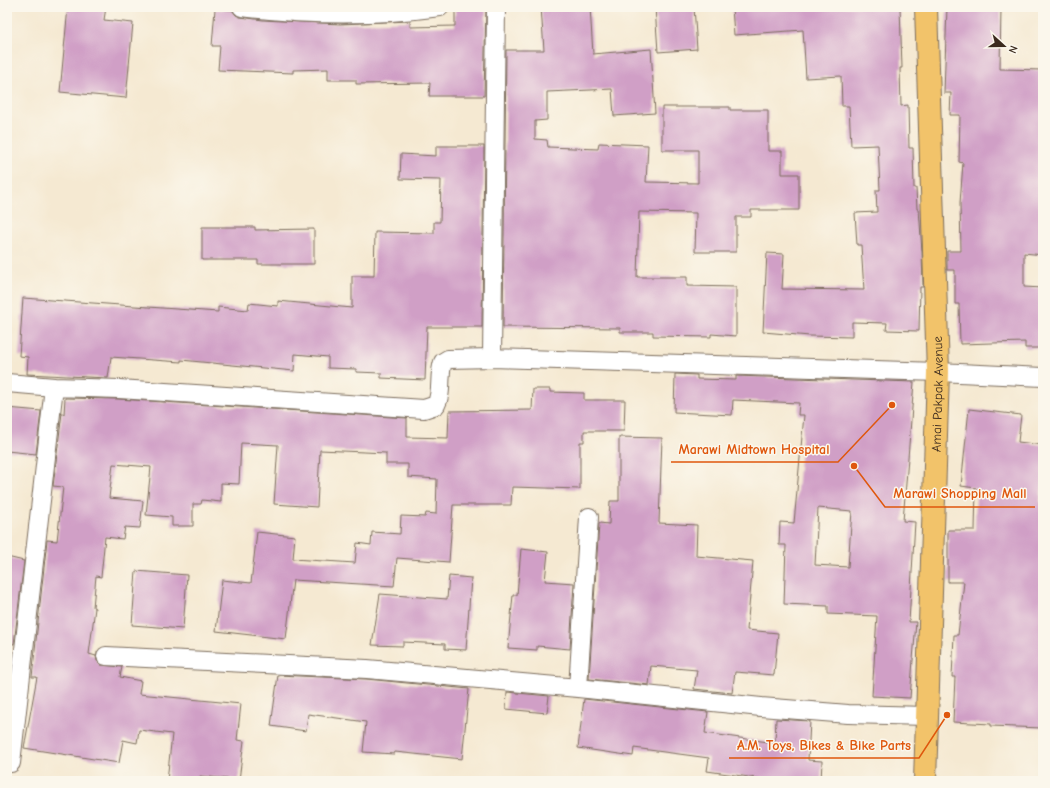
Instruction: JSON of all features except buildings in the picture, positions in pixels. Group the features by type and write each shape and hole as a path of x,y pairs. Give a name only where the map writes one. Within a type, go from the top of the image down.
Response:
{"highway":[{"name":"Amai Pakpak Avenue","path":"925,781 938,372 926,7"}],"street":[{"path":"242,7 286,12 380,13 440,7"},
{"path":"492,358 496,7"},
{"path":"7,383 424,409 436,405 439,398 440,375 443,362 448,360 492,358 938,372 1043,377"},
{"path":"11,763 10,732 54,387"},
{"path":"578,688 589,517"},
{"path":"106,656 367,670 578,688 784,709 848,714 928,716"}],"place":[{"name":"Marawi Midtown Hospital","path":"892,405"},
{"name":"Marawi Shopping Mall","path":"854,466"},
{"name":"A.M. Toys, Bikes & Bike Parts","path":"947,715"}]}
